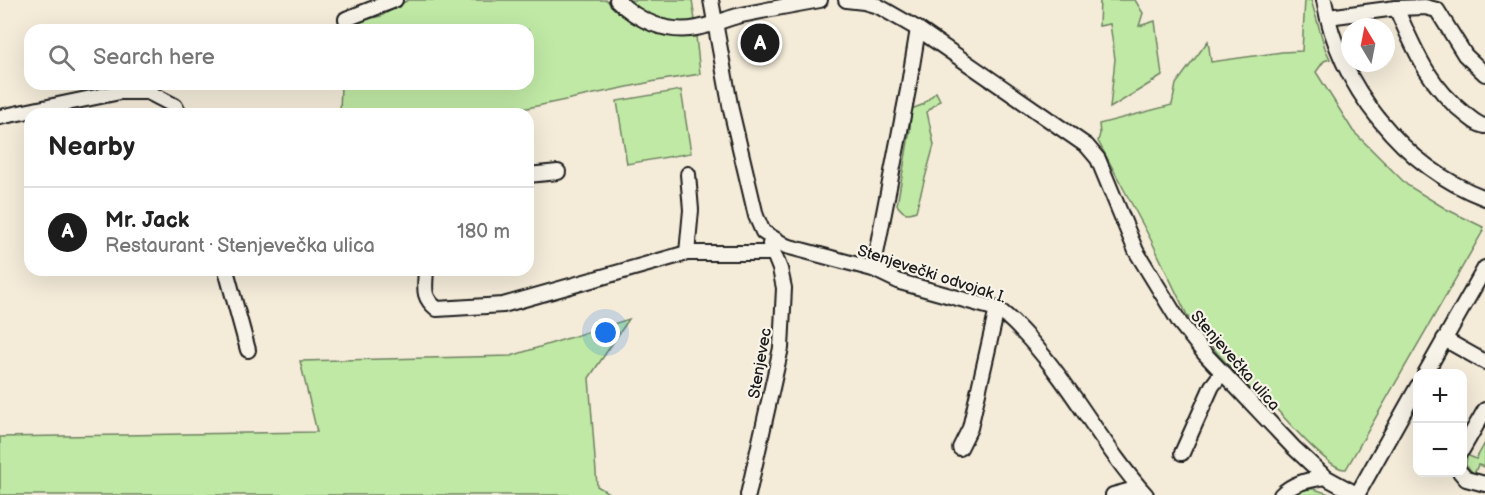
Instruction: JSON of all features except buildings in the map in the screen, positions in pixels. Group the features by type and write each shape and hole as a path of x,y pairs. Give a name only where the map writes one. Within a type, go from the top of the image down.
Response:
{"street":[{"path":"346,19 395,0"},
{"path":"617,0 641,19 673,29 687,29 820,0"},
{"name":"Stenjevec","path":"711,0 731,110 750,192 759,226 768,237 772,253 780,269 784,288 781,348 748,495"},
{"name":"Stenjevečka ulica","path":"846,0 864,1 878,6 918,29 1087,146 1098,159 1128,234 1146,270 1180,323 1222,373 1293,447 1326,477 1358,495"},
{"path":"1324,0 1336,45 1349,76 1382,121 1399,140 1431,167 1468,192 1485,198"},
{"path":"1328,17 1396,8 1425,7 1437,10 1465,55 1485,74"},
{"path":"1396,8 1423,68 1437,89 1479,125 1485,126"},
{"path":"873,269 918,29"},
{"path":"43,108 120,92 148,92 176,108"},
{"path":"0,117 24,112"},
{"path":"534,174 558,172"},
{"path":"687,253 691,210 688,174"},
{"name":"Stenjevečki odvojak I.","path":"768,237 786,246 873,269 900,282 997,309 1006,314 1047,360 1143,491"},
{"path":"426,276 425,293 428,302 437,309 504,305 687,253 772,253"},
{"path":"1428,369 1485,268"},
{"path":"228,276 248,350"},
{"path":"960,448 970,428 997,309"},
{"path":"1444,339 1485,362"},
{"path":"1182,453 1212,386 1222,373"},
{"path":"1358,495 1413,395"},
{"path":"1467,441 1485,410"},
{"path":"1281,495 1286,489 1300,483 1326,477"},
{"path":"1465,477 1485,484"},
{"path":"1113,495 1143,491"}],"green space":[{"path":"408,0 607,0 625,17 647,29 670,35 696,36 700,74 528,108 340,108 341,90 534,90 534,24 349,24 381,16"},
{"path":"626,0 692,0 695,20 686,23 667,22 649,15"},
{"path":"1100,0 1135,0 1143,13 1139,26 1155,21 1162,76 1110,108 1115,59 1110,24 1099,26"},
{"path":"1305,0 1311,0 1330,59 1324,61 1316,72 1353,131 1407,185 1446,209 1483,227 1483,231 1346,469 1328,461 1290,425 1263,394 1258,397 1188,317 1151,240 1098,141 1099,124 1172,105 1176,84 1208,41 1211,62 1302,51"},
{"path":"681,90 691,153 627,164 617,101"},
{"path":"936,92 940,100 927,112 934,145 916,211 905,212 897,205 910,130 911,109 922,105"},
{"path":"629,319 589,378 597,486 612,495 0,495 0,437 317,432 300,361 511,356"},
{"path":"1485,443 1485,467 1478,465 1474,474 1467,466 1467,455 1476,459"},
{"path":"1302,489 1314,489 1332,495 1289,495"}],"place":[{"name":"Mr. Jack","path":"760,43"}]}
